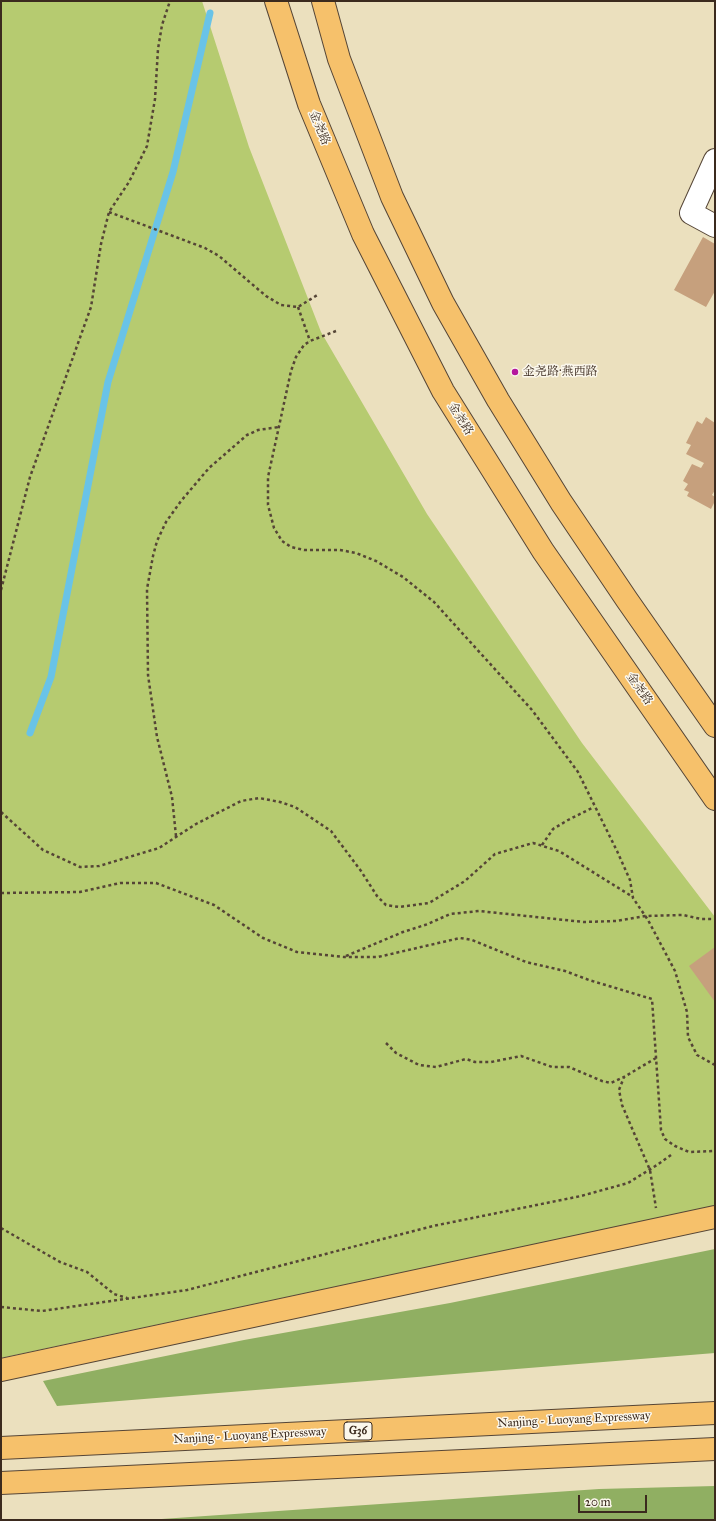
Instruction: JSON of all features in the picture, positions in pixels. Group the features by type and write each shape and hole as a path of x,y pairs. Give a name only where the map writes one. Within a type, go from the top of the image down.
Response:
{"main road":[{"name":"金尧路","path":"276,1 309,104 363,234 443,391 543,551 715,799"},
{"path":"323,1 339,59 392,197 442,303 498,400 561,502 626,600 715,726"},
{"path":"1,1370 715,1217"},
{"name":"Nanjing - Luoyang Expressway","path":"1,1448 715,1414"},
{"path":"1,1483 715,1449"}],"lane":[{"path":"715,160 691,213 715,226"}],"path":[{"path":"1,590 30,477 91,307 101,244 109,212 129,182 147,146 155,99 158,49 162,25 170,1"},
{"path":"109,212 167,232 205,248 219,256 266,296 282,305 298,307 319,294"},
{"path":"298,307 310,341"},
{"path":"336,331 310,341 296,357 291,371 268,477 267,492 274,528 282,541 291,547 304,550 340,550 356,553 376,561 403,577 434,602 532,710 578,772 630,880 633,898"},
{"path":"176,836 172,797 157,737 148,675 147,589 151,563 166,522 181,501 209,468 247,435 258,430 279,427"},
{"path":"2,813 43,850 80,867 98,866 159,848 176,836 241,801 259,798 280,802 295,807 331,831 361,871 376,896 386,904 399,907 429,903 444,896 465,881 495,854 533,843 559,851 633,898 645,916 674,971 682,991 687,1012 688,1037 697,1055 715,1065"},
{"path":"542,845 553,829 594,807"},
{"path":"1,892 80,892 120,883 156,883 214,904 263,938 297,952 344,957 378,956 460,938 472,940 526,962 565,971 589,980 652,999 661,1130 665,1139 675,1146 689,1152 715,1151"},
{"path":"344,957 450,914 479,911 584,922 616,921 645,916 683,915 701,919 715,919"},
{"path":"386,1043 396,1053 420,1065 436,1067 466,1059 475,1062 491,1062 521,1056 552,1067 569,1067 611,1083 656,1058"},
{"path":"624,1077 619,1090 622,1105 650,1170 656,1214"},
{"path":"1,1306 42,1311 187,1290 433,1226 581,1196 628,1183 671,1155"},
{"path":"1,1228 60,1262 87,1272 114,1294 127,1298"}],"green space":[{"path":"1,1 202,1 249,147 321,332 427,514 582,743 715,917 715,1208 563,1238 1,1358"},
{"path":"715,1249 715,1353 57,1406 43,1381 244,1340 450,1303"},
{"path":"715,1486 715,1520 147,1520 599,1489"}],"building":[{"path":"703,237 715,244 715,291 706,307 674,290"},
{"path":"706,417 715,423 715,490 712,495 715,497 715,501 711,509 687,496 689,492 684,490 688,484 683,481 692,464 701,468 704,463 686,454 691,445 686,443 697,421 702,424"},
{"path":"715,947 715,1002 689,966"}],"waterway":[{"path":"30,733 51,677 108,382 173,172 210,13"}],"place":[{"name":"金尧路·燕西路","path":"515,372"}]}
